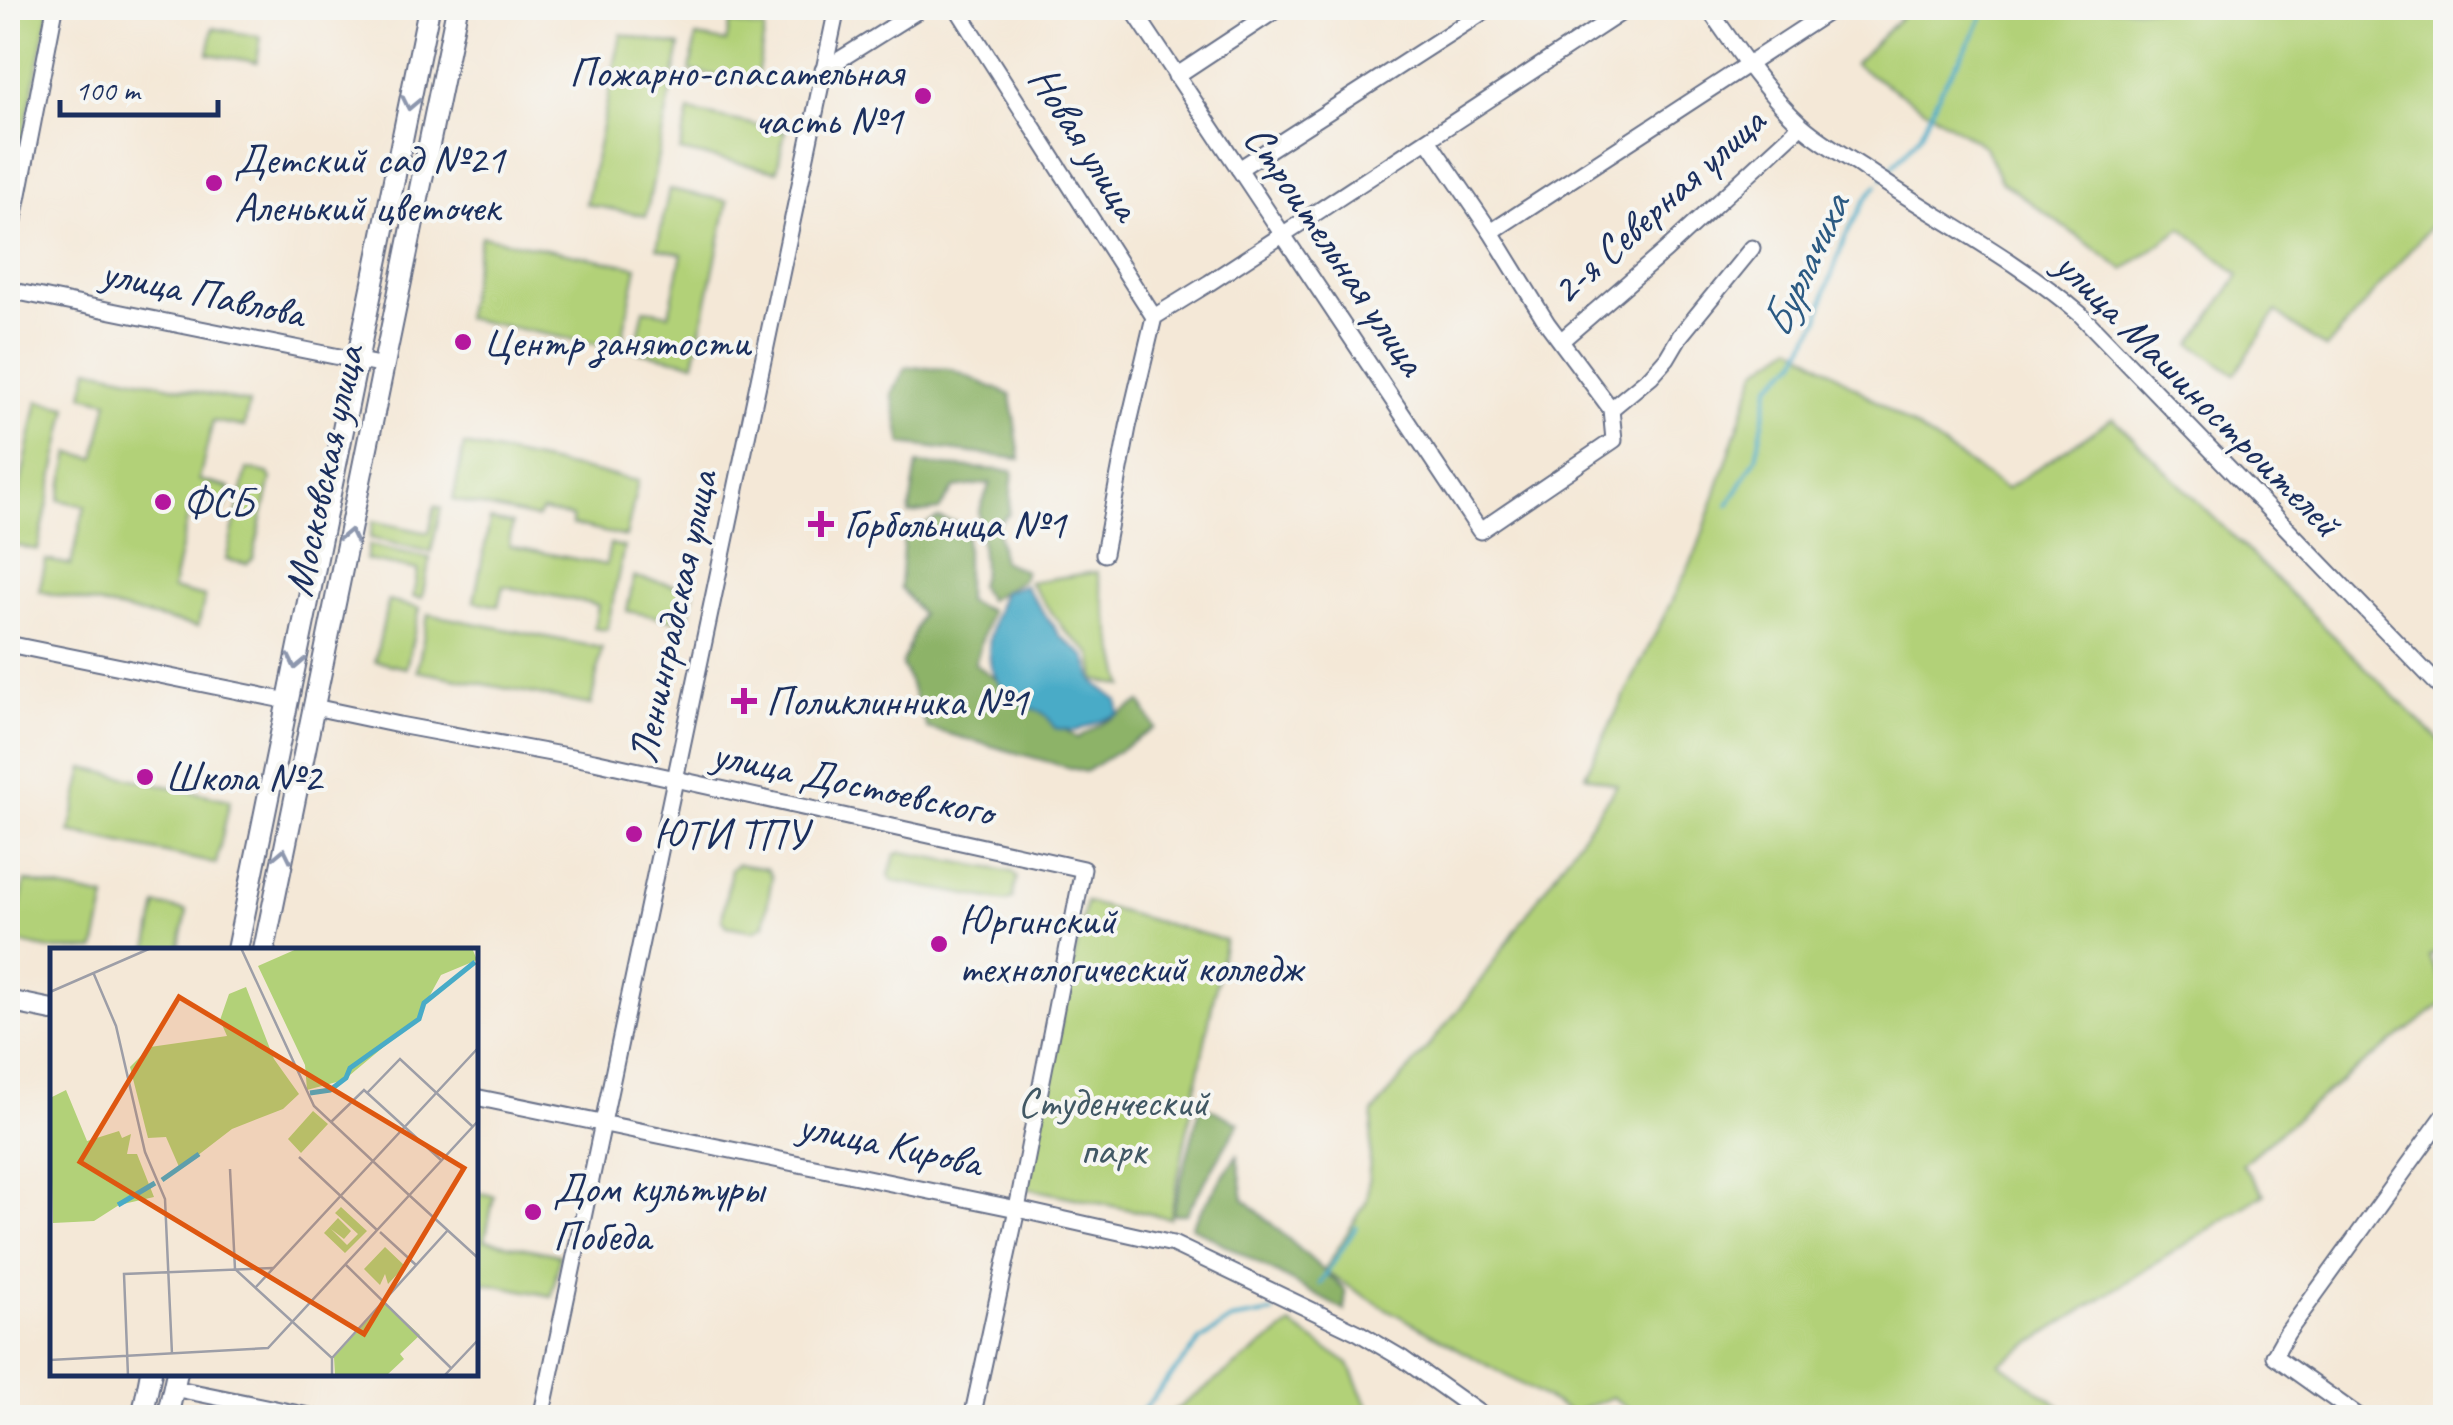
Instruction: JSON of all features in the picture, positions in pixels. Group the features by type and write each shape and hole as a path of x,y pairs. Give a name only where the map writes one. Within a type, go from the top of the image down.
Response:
{"main road":[{"name":"Московская улица","path":"237,948 429,8"},
{"name":"Московская улица","path":"264,948 457,8"},
{"path":"8,1001 50,1010"},
{"path":"142,1418 150,1375"},
{"path":"168,1418 175,1380"}],"street":[{"path":"8,251 55,8"},
{"name":"Ленинградская улица","path":"541,1418 837,8"},
{"path":"824,70 922,8"},
{"name":"Новая улица","path":"958,8 1154,317"},
{"name":"Строительная улица","path":"1132,8 1480,531 1614,440 1611,409"},
{"path":"1176,76 1279,8"},
{"path":"1238,168 1488,8"},
{"path":"1104,554 1154,317 1628,8"},
{"name":"улица Машиностроителей","path":"1708,8 1770,94 1799,124 1903,196 1978,239 2080,314 2446,693"},
{"path":"1491,232 1834,8"},
{"name":"2-я Северная улица","path":"1562,340 1666,250 1796,131 1799,124"},
{"path":"1428,140 1547,323 1611,409 1667,358 1680,336 1752,248"},
{"name":"улица Павлова","path":"8,290 384,366"},
{"path":"8,644 288,701"},
{"name":"улица Достоевского","path":"314,706 594,761 1083,869 1017,1209"},
{"name":"улица Кирова","path":"478,1099 1017,1209 1184,1248 1359,1333 1486,1418"},
{"path":"2360,1418 2274,1356 2446,1112"},
{"path":"972,1418 1017,1209"},
{"path":"175,1380 319,1418"}],"green space":[{"path":"8,8 50,8 8,211"},
{"path":"1910,8 2445,8 2445,209 2326,349 2276,312 2235,374 2192,344 2239,275 2182,228 2124,270 2001,181 1985,147 1854,64"},
{"path":"730,23 765,29 756,83 690,71 696,37 726,42"},
{"path":"213,28 261,37 257,62 208,54"},
{"path":"621,34 680,46 646,216 586,204"},
{"path":"689,111 785,131 777,171 680,151"},
{"path":"669,189 728,201 694,363 635,351 644,309 669,314 682,254 657,248"},
{"path":"481,236 637,267 620,349 464,318"},
{"path":"1793,345 2006,489 2113,418 2445,746 2445,945 2429,957 2445,990 2445,1002 2327,1092 2242,1164 2264,1194 2000,1363 2075,1417 1643,1418 1612,1397 1573,1413 1324,1271 1367,1201 1373,1113 1469,997 1617,785 1585,775 1697,550 1757,370"},
{"path":"906,367 950,369 1011,395 1020,459 902,444 892,394"},
{"path":"89,368 249,403 244,427 213,421 199,480 230,488 225,509 191,502 172,589 205,597 198,627 39,591 46,560 71,565 85,506 59,500 70,453 95,458 108,401 83,395"},
{"path":"38,401 68,407 38,550 8,544"},
{"path":"464,445 638,481 626,537 572,525 572,517 542,511 537,518 453,500"},
{"path":"917,464 1013,471 1009,514 997,524 1002,561 1025,571 1022,580 988,600 979,586 983,569 979,512 990,483 954,488 939,510 909,514"},
{"path":"247,469 268,473 271,479 253,559 247,564 226,560"},
{"path":"435,506 441,508 431,552 370,538 373,521 429,533"},
{"path":"938,518 966,525 966,601 990,611 975,664 1077,738 1141,702 1155,728 1085,772 927,728 902,664 921,614 900,587 904,536"},
{"path":"490,520 512,524 509,546 606,565 610,544 624,547 607,630 594,628 598,605 503,586 498,606 474,601"},
{"path":"369,545 430,558 422,598 413,597 418,570 366,560"},
{"path":"1097,572 1124,686 1096,680 1092,654 1065,631 1029,582"},
{"path":"634,577 694,589 687,623 627,611"},
{"path":"388,601 420,608 406,668 375,661"},
{"path":"428,614 602,648 591,705 417,671"},
{"path":"84,768 230,800 216,864 70,832"},
{"path":"902,852 1012,872 1017,878 1012,899 1006,902 892,881 889,875 895,855"},
{"path":"738,864 767,869 772,877 764,925 754,931 727,926 722,919 731,869"},
{"path":"25,881 106,898 95,948 50,949 12,941"},
{"name":"Студенческий парк","path":"1086,902 1225,940 1170,1218 1026,1188"},
{"path":"157,905 187,911 179,948 148,948"},
{"path":"1201,1104 1239,1123 1186,1214 1172,1214"},
{"path":"1237,1155 1244,1199 1345,1290 1345,1311 1191,1226"},
{"path":"478,1193 494,1196 485,1240 560,1255 552,1296 478,1282"},
{"path":"1291,1325 1349,1364 1373,1417 1166,1417"}],"water":[{"path":"1024,585 1060,636 1086,657 1094,682 1118,701 1119,714 1076,731 1055,728 1042,712 1017,701 995,677 989,651 993,622 1003,592"}],"waterway":[{"name":"Бурлачиха","path":"1883,178 1920,135 1986,8"},
{"name":"Бурлачиха","path":"1728,505 1756,458 1770,385 1796,362 1819,319 1845,237 1877,185"},
{"name":"Бурлачиха","path":"1320,1284 1356,1227"},
{"name":"Бурлачиха","path":"1139,1418 1201,1340 1231,1320 1273,1313"}],"place":[{"name":"Пожарно-спасательная часть №1","path":"923,96"},
{"name":"Детский сад №21 Аленький цветочек","path":"214,183"},
{"name":"Центр занятости","path":"463,342"},
{"name":"ФСБ","path":"163,502"},
{"name":"Горбольница №1","path":"821,524"},
{"name":"Поликлинника №1","path":"744,701"},
{"name":"Школа №2","path":"145,777"},
{"name":"ЮТИ ТПУ","path":"634,834"},
{"name":"Юргинский технологический колледж","path":"939,944"},
{"name":"Дом культуры Победа","path":"533,1212"}]}
